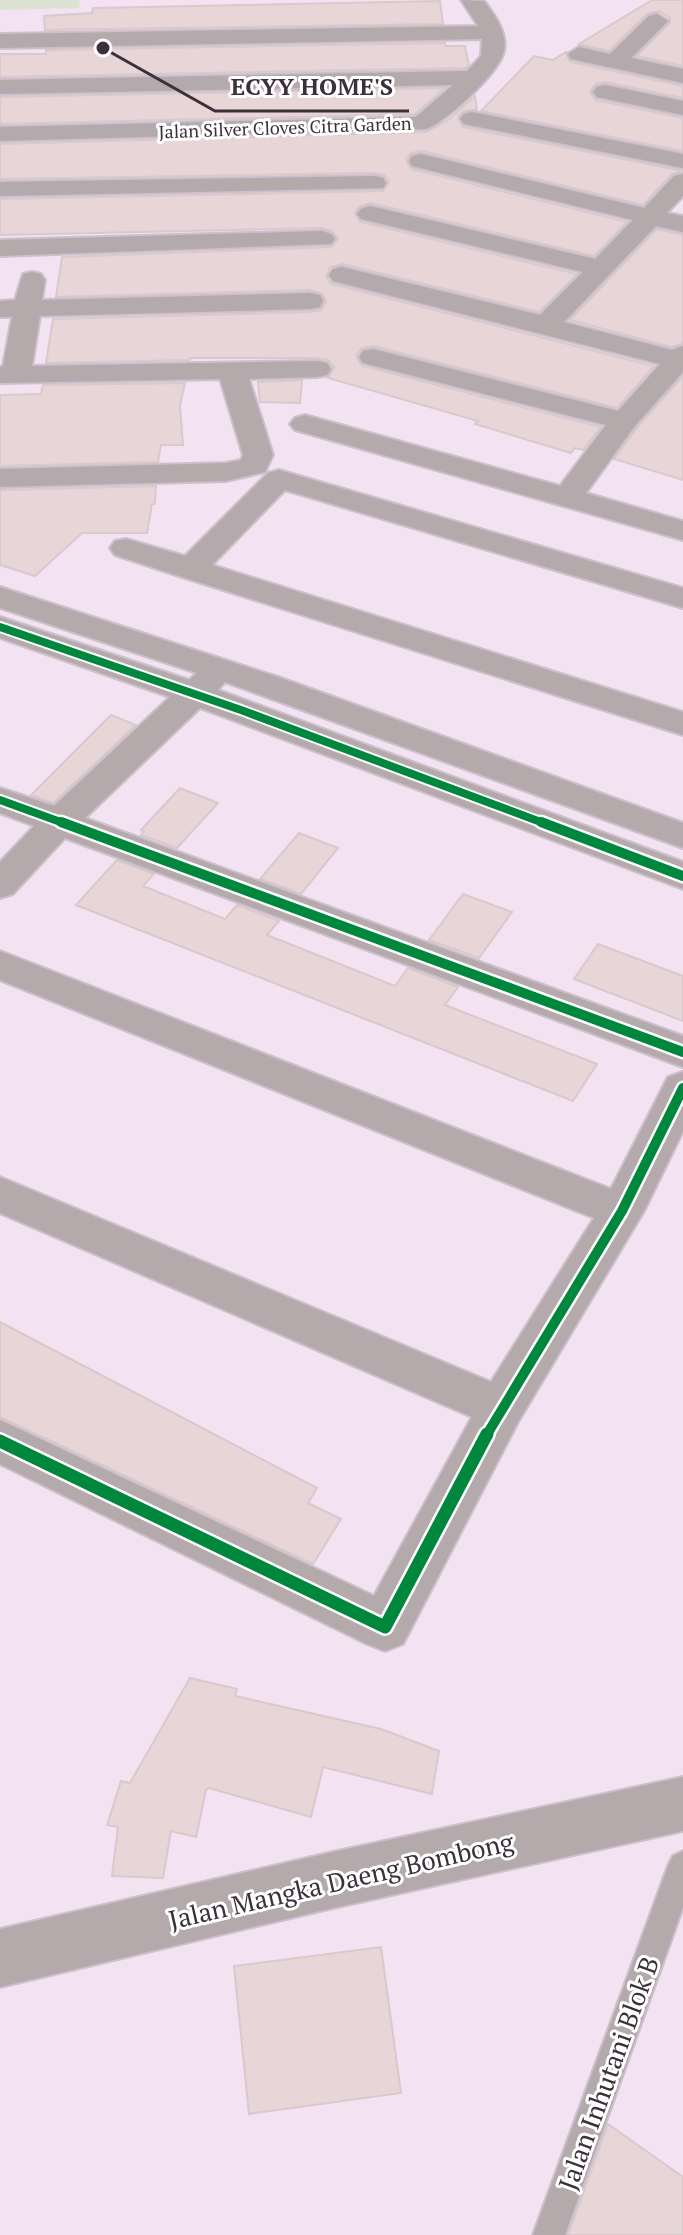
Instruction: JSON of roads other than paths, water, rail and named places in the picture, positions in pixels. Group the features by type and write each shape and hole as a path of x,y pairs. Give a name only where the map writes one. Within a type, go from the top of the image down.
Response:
{"street":[{"path":"0,41 489,32 483,12 472,0"},
{"path":"615,62 657,21"},
{"name":"Jalan Silver Cloves Citra Garden","path":"28,113 403,127 430,120 491,57 495,41 489,32"},
{"path":"44,41 28,113 17,188 374,183"},
{"path":"579,54 683,76"},
{"path":"0,87 28,113 471,78"},
{"path":"605,92 683,108"},
{"path":"472,119 683,161"},
{"path":"421,161 683,224"},
{"path":"546,325 683,181"},
{"path":"370,214 600,268"},
{"path":"317,369 8,375 5,248 322,239"},
{"path":"7,297 38,247"},
{"path":"342,275 681,357 624,421 567,497"},
{"path":"7,297 310,301"},
{"path":"373,357 624,421"},
{"path":"0,478 226,472 254,466 257,450 232,371"},
{"path":"305,424 683,531"},
{"path":"190,569 279,479 683,598"},
{"path":"126,548 683,724"},
{"path":"0,597 266,684 683,836"},
{"path":"0,627 241,710 683,876"},
{"path":"0,885 59,822 220,668"},
{"path":"241,710 266,684"},
{"path":"0,800 683,1052"},
{"path":"0,965 622,1211"},
{"path":"0,1441 385,1627 501,1408 622,1211 683,1088"},
{"path":"0,1194 501,1408"},
{"name":"Jalan Mangka Daeng Bombong","path":"0,1958 333,1880 683,1804"}],"lane":[{"name":"Jalan Inhutani Blok B","path":"549,2235 683,1866"}],"place":[{"name":"ECYY HOME'S","path":"103,48"}]}
